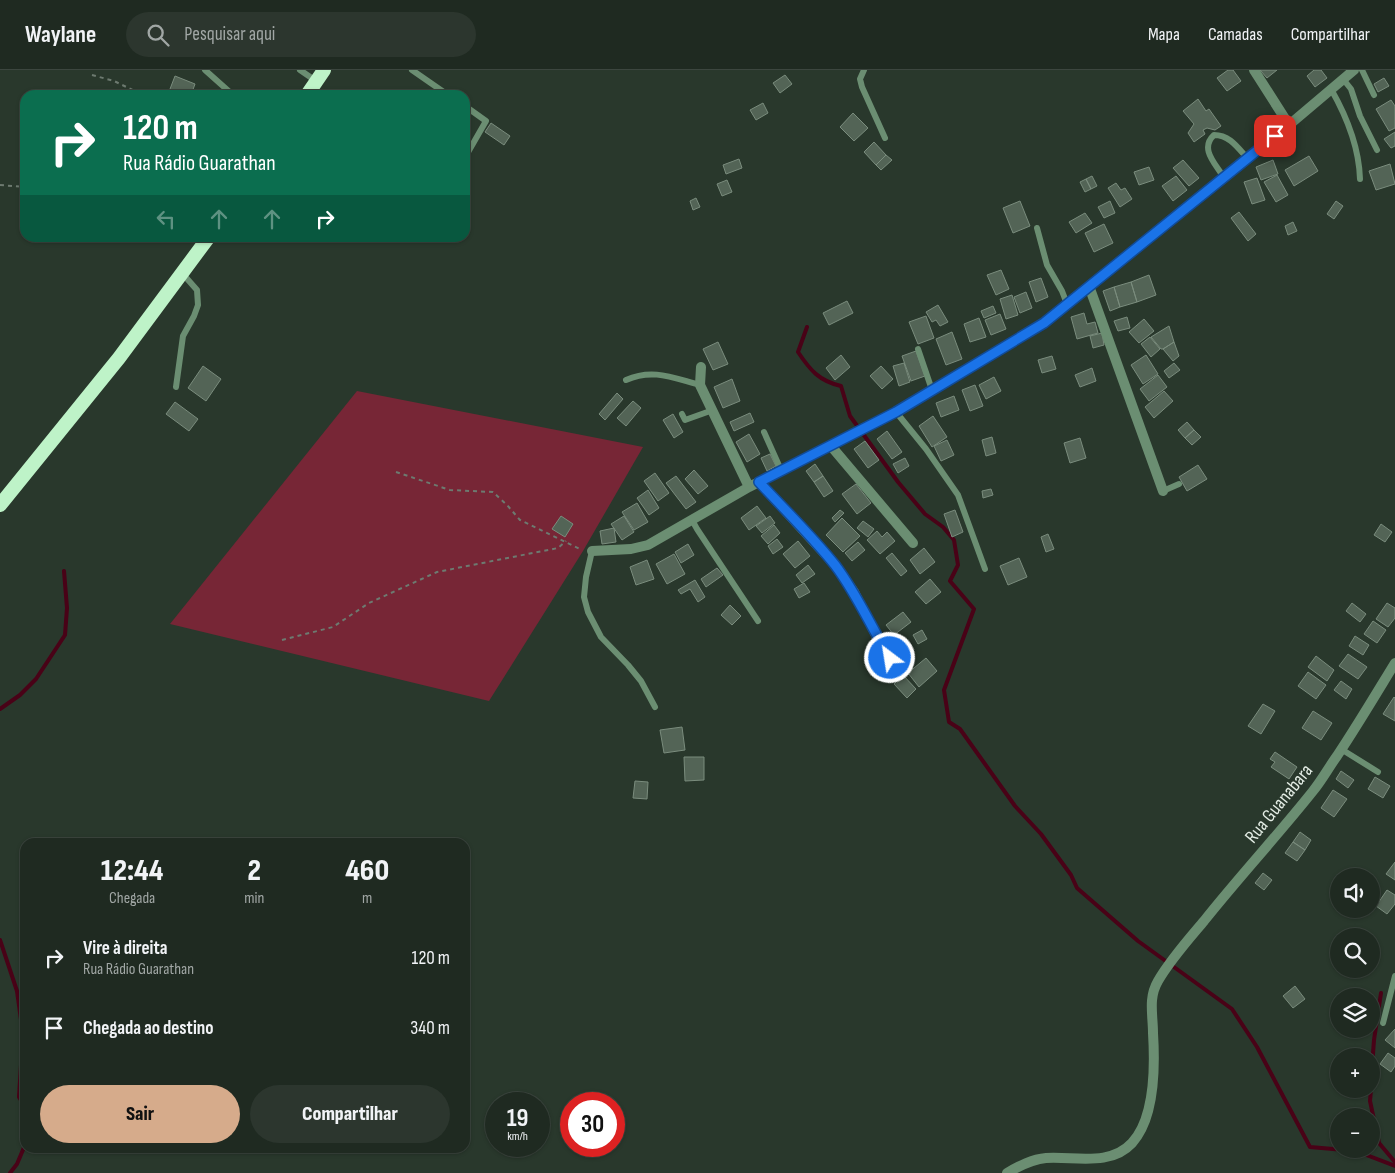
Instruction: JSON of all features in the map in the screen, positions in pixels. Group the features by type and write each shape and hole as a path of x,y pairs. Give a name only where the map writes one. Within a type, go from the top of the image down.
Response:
{"highway":[{"path":"310,90 321,73"},
{"path":"0,505 119,358 205,242"}],"street":[{"path":"1254,70 1289,125"},
{"path":"592,551 648,545 749,487 896,412 1044,323 1289,125 1354,70"},
{"path":"1089,286 1163,491"},
{"path":"701,367 700,385 749,487"},
{"path":"830,446 913,543"},
{"path":"759,482 834,564 854,592 876,636 890,658"},
{"name":"Rua Guanabara","path":"1007,1173 1019,1166 1045,1158 1096,1158 1110,1156 1125,1150 1133,1142 1140,1132 1148,1110 1151,1090 1154,1040 1151,1005 1153,990 1175,956 1235,882 1315,789 1395,663"}],"lane":[{"path":"205,70 227,90"},
{"path":"300,70 321,73"},
{"path":"412,70 441,90"},
{"path":"864,70 860,79 862,87 885,138"},
{"path":"1362,70 1374,95"},
{"path":"1343,79 1351,88 1360,116 1377,150"},
{"path":"1331,89 1340,105 1355,145 1359,159 1360,178"},
{"path":"470,110 486,121 470,149"},
{"path":"1224,178 1209,154 1207,147 1209,140 1214,135 1221,135 1229,139 1248,158"},
{"path":"1037,228 1048,265 1062,290 1067,304"},
{"path":"176,387 183,336 198,305 196,290 182,273"},
{"path":"918,349 932,390"},
{"path":"626,380 640,374 654,374 700,385"},
{"path":"682,414 685,420 712,410"},
{"path":"896,412 926,449 958,494 985,570"},
{"path":"764,432 782,470"},
{"path":"1163,491 1179,484"},
{"path":"692,520 758,621"},
{"path":"592,551 584,597 588,612 600,637 628,664 641,681 655,707"},
{"path":"1342,749 1378,772"},
{"path":"1383,1023 1395,976"}],"path":[{"path":"92,75 114,81 133,90"},
{"path":"0,185 20,187"},
{"path":"396,472 450,490 493,492 520,520 583,551 592,551"},
{"path":"282,640 333,627 369,603 437,572 558,548 566,542"}],"shaded area":[{"path":"357,391 643,447 583,551 489,701 170,624"}],"building":[{"path":"1228,70 1233,70 1241,81 1227,91 1217,78"},
{"path":"1260,70 1277,70 1267,78"},
{"path":"1314,70 1321,70 1327,78 1315,87 1307,76"},
{"path":"785,75 792,84 780,93 773,83"},
{"path":"175,76 195,84 193,90 170,89"},
{"path":"1384,78 1389,86 1378,92 1374,84"},
{"path":"1198,99 1206,111 1209,109 1221,126 1215,130 1207,128 1203,130 1205,134 1194,142 1188,133 1194,124 1183,111"},
{"path":"1391,100 1395,106 1395,128 1389,131 1376,109"},
{"path":"763,103 768,113 756,120 750,110"},
{"path":"853,113 868,128 854,141 840,127"},
{"path":"491,123 510,136 504,145 485,132"},
{"path":"1395,132 1395,146 1391,148 1384,139"},
{"path":"874,142 886,155 876,165 864,152"},
{"path":"886,155 892,160 881,170 876,165"},
{"path":"1309,156 1318,171 1294,186 1285,170"},
{"path":"739,159 742,168 726,174 723,165"},
{"path":"1183,160 1199,178 1189,186 1173,168"},
{"path":"1273,160 1278,174 1261,180 1256,167"},
{"path":"1390,164 1395,184 1376,190 1369,171"},
{"path":"1149,167 1154,180 1139,185 1134,172"},
{"path":"1277,175 1288,195 1276,202 1264,182"},
{"path":"1092,176 1097,186 1091,189 1086,179"},
{"path":"1176,176 1187,190 1173,201 1162,186"},
{"path":"1257,178 1265,200 1252,204 1244,182"},
{"path":"1086,179 1091,189 1085,192 1080,182"},
{"path":"727,180 732,192 722,196 717,184"},
{"path":"1116,183 1121,190 1125,188 1132,199 1120,207 1108,188"},
{"path":"696,198 700,207 693,210 690,201"},
{"path":"1020,201 1030,226 1013,233 1003,208"},
{"path":"1110,201 1115,213 1104,218 1098,207"},
{"path":"1336,201 1343,206 1334,219 1327,214"},
{"path":"1239,212 1256,234 1248,241 1231,218"},
{"path":"1085,213 1092,223 1076,233 1069,222"},
{"path":"1293,222 1297,231 1288,235 1285,226"},
{"path":"1104,224 1113,243 1094,252 1085,233"},
{"path":"1001,270 1009,289 996,295 987,275"},
{"path":"1149,275 1156,295 1137,302 1131,282"},
{"path":"1041,278 1048,297 1036,302 1029,282"},
{"path":"1131,282 1137,302 1120,307 1114,287"},
{"path":"1114,287 1120,307 1110,311 1103,291"},
{"path":"1026,292 1032,308 1020,313 1014,297"},
{"path":"1012,295 1018,315 1006,319 1000,299"},
{"path":"847,301 853,313 829,325 823,313"},
{"path":"938,305 948,322 940,326 936,320 932,322 926,312"},
{"path":"993,306 996,313 984,318 981,311"},
{"path":"1084,313 1087,324 1095,322 1098,333 1077,339 1071,317"},
{"path":"1000,314 1006,329 991,335 985,320"},
{"path":"926,316 934,338 918,344 909,322"},
{"path":"1127,317 1130,328 1118,331 1114,321"},
{"path":"979,318 986,337 970,342 964,324"},
{"path":"1144,319 1154,331 1139,343 1129,332"},
{"path":"1169,326 1174,342 1161,349 1151,337"},
{"path":"952,332 962,359 946,365 936,339"},
{"path":"1102,333 1104,345 1093,348 1090,336"},
{"path":"1150,337 1160,349 1151,357 1141,344"},
{"path":"718,342 728,364 713,370 703,349"},
{"path":"1174,342 1179,356 1173,361 1163,349"},
{"path":"916,351 925,376 911,381 902,356"},
{"path":"841,355 850,367 835,380 826,368"},
{"path":"1146,355 1158,374 1143,384 1131,365"},
{"path":"1052,356 1056,369 1042,373 1038,360"},
{"path":"904,363 910,382 899,386 893,366"},
{"path":"1174,363 1180,370 1169,378 1164,371"},
{"path":"203,366 221,379 206,401 188,388"},
{"path":"881,366 893,379 882,389 870,376"},
{"path":"1092,368 1096,381 1080,387 1075,375"},
{"path":"1158,375 1167,387 1149,401 1140,389"},
{"path":"994,377 1001,391 986,399 979,385"},
{"path":"732,379 740,401 723,408 714,387"},
{"path":"975,385 983,406 970,411 962,390"},
{"path":"1164,391 1173,401 1154,418 1145,407"},
{"path":"617,393 623,399 605,420 599,414"},
{"path":"954,396 959,410 941,417 936,403"},
{"path":"633,401 641,408 626,426 617,418"},
{"path":"175,402 198,419 189,431 166,414"},
{"path":"750,413 754,422 734,431 730,422"},
{"path":"673,414 683,432 674,438 663,420"},
{"path":"933,416 947,437 932,447 919,426"},
{"path":"1187,422 1194,430 1185,438 1178,430"},
{"path":"1194,430 1201,437 1192,445 1185,438"},
{"path":"887,431 902,452 892,459 877,439"},
{"path":"749,434 760,454 747,462 736,442"},
{"path":"992,437 996,453 986,456 982,440"},
{"path":"1080,438 1086,458 1070,463 1064,443"},
{"path":"947,440 954,455 941,461 934,446"},
{"path":"865,441 879,460 868,468 854,449"},
{"path":"770,454 776,466 767,471 761,458"},
{"path":"905,458 909,466 898,473 893,464"},
{"path":"815,464 823,476 814,482 806,471"},
{"path":"1198,465 1207,479 1187,491 1179,477"},
{"path":"694,470 708,486 698,494 685,479"},
{"path":"655,473 669,493 658,501 644,481"},
{"path":"676,476 696,502 686,509 666,483"},
{"path":"823,476 833,491 824,497 814,482"},
{"path":"856,484 871,503 857,514 842,494"},
{"path":"991,489 993,495 983,498 982,491"},
{"path":"648,490 659,508 649,515 637,498"},
{"path":"637,503 648,522 634,530 622,512"},
{"path":"757,506 766,518 749,530 741,518"},
{"path":"840,510 844,513 835,522 832,518"},
{"path":"955,510 963,532 952,537 944,514"},
{"path":"561,516 573,524 565,537 552,529"},
{"path":"624,516 634,532 622,540 611,524"},
{"path":"770,516 775,523 762,533 756,526"},
{"path":"842,518 860,536 843,552 826,535"},
{"path":"863,521 874,529 868,537 857,528"},
{"path":"1381,524 1392,532 1385,542 1374,535"},
{"path":"774,525 780,533 768,544 761,536"},
{"path":"614,528 616,542 602,544 600,531"},
{"path":"877,531 882,537 887,532 895,541 880,554 867,540"},
{"path":"1048,534 1054,549 1046,552 1041,537"},
{"path":"777,539 783,547 773,554 768,546"},
{"path":"798,541 810,556 795,568 783,554"},
{"path":"858,542 865,550 852,561 845,553"},
{"path":"688,544 694,555 681,563 675,552"},
{"path":"924,548 935,562 920,574 910,560"},
{"path":"892,553 907,571 901,576 886,558"},
{"path":"674,554 685,574 667,584 656,564"},
{"path":"1019,558 1027,577 1008,585 1000,566"},
{"path":"647,560 654,579 636,585 630,567"},
{"path":"808,565 815,574 802,583 796,575"},
{"path":"717,568 723,575 706,587 701,579"},
{"path":"930,579 941,592 926,604 915,592"},
{"path":"695,580 705,597 698,602 690,589 681,594 678,590"},
{"path":"804,583 810,592 799,598 794,589"},
{"path":"1352,603 1366,614 1360,622 1346,611"},
{"path":"1387,603 1395,608 1395,618 1388,627 1376,619"},
{"path":"730,605 741,616 732,625 721,615"},
{"path":"903,612 911,622 894,635 886,625"},
{"path":"1373,621 1386,630 1377,643 1364,634"},
{"path":"922,630 927,639 918,644 913,635"},
{"path":"1355,636 1369,645 1363,655 1349,646"},
{"path":"1348,654 1367,667 1358,679 1339,666"},
{"path":"1316,656 1334,670 1327,681 1308,667"},
{"path":"926,658 937,671 919,687 908,673"},
{"path":"1308,672 1326,685 1316,699 1298,686"},
{"path":"903,675 916,689 907,698 894,684"},
{"path":"1341,681 1352,689 1346,699 1334,690"},
{"path":"1395,698 1395,721 1383,714"},
{"path":"1263,704 1275,711 1261,734 1248,726"},
{"path":"1313,711 1332,723 1321,740 1302,728"},
{"path":"682,727 685,750 664,753 660,730"},
{"path":"1275,752 1297,767 1289,779 1271,767 1275,762 1270,759"},
{"path":"684,757 704,757 704,780 685,781"},
{"path":"1341,771 1354,780 1348,788 1336,779"},
{"path":"1375,777 1390,786 1383,798 1368,789"},
{"path":"635,781 648,782 647,799 633,798"},
{"path":"1333,790 1347,799 1334,817 1321,808"},
{"path":"1300,832 1311,840 1305,850 1293,842"},
{"path":"1293,842 1305,850 1297,861 1285,853"},
{"path":"1395,862 1395,880 1386,874"},
{"path":"1263,873 1272,880 1264,890 1255,883"},
{"path":"1387,890 1395,895 1395,904 1387,914 1380,909 1380,900"},
{"path":"1295,986 1305,999 1293,1008 1283,996"},
{"path":"1395,1029 1395,1048 1385,1040"},
{"path":"1388,1053 1395,1058 1395,1066 1391,1072 1380,1064"}],"waterway":[{"path":"807,327 798,352 802,358 821,378 841,386 850,416 898,482 925,514 943,527 954,540 958,565 950,581 974,609 944,690 949,722 960,729 1015,806 1041,834 1071,875 1077,888 1138,941 1232,1009 1257,1047 1310,1147 1356,1151 1395,1166"},
{"path":"0,709 20,695 36,679 65,635 67,608 64,571"},
{"path":"0,940 17,991 20,1012"},
{"path":"1373,1048 1381,993"},
{"path":"20,1081 20,1099"},
{"path":"1370,1098 1379,1143 1395,1162"},
{"path":"10,1173 17,1164 22,1153"}],"route":[{"path":"890,658 876,636 854,592 834,564 759,482 896,412 1044,323 1275,136"}]}
